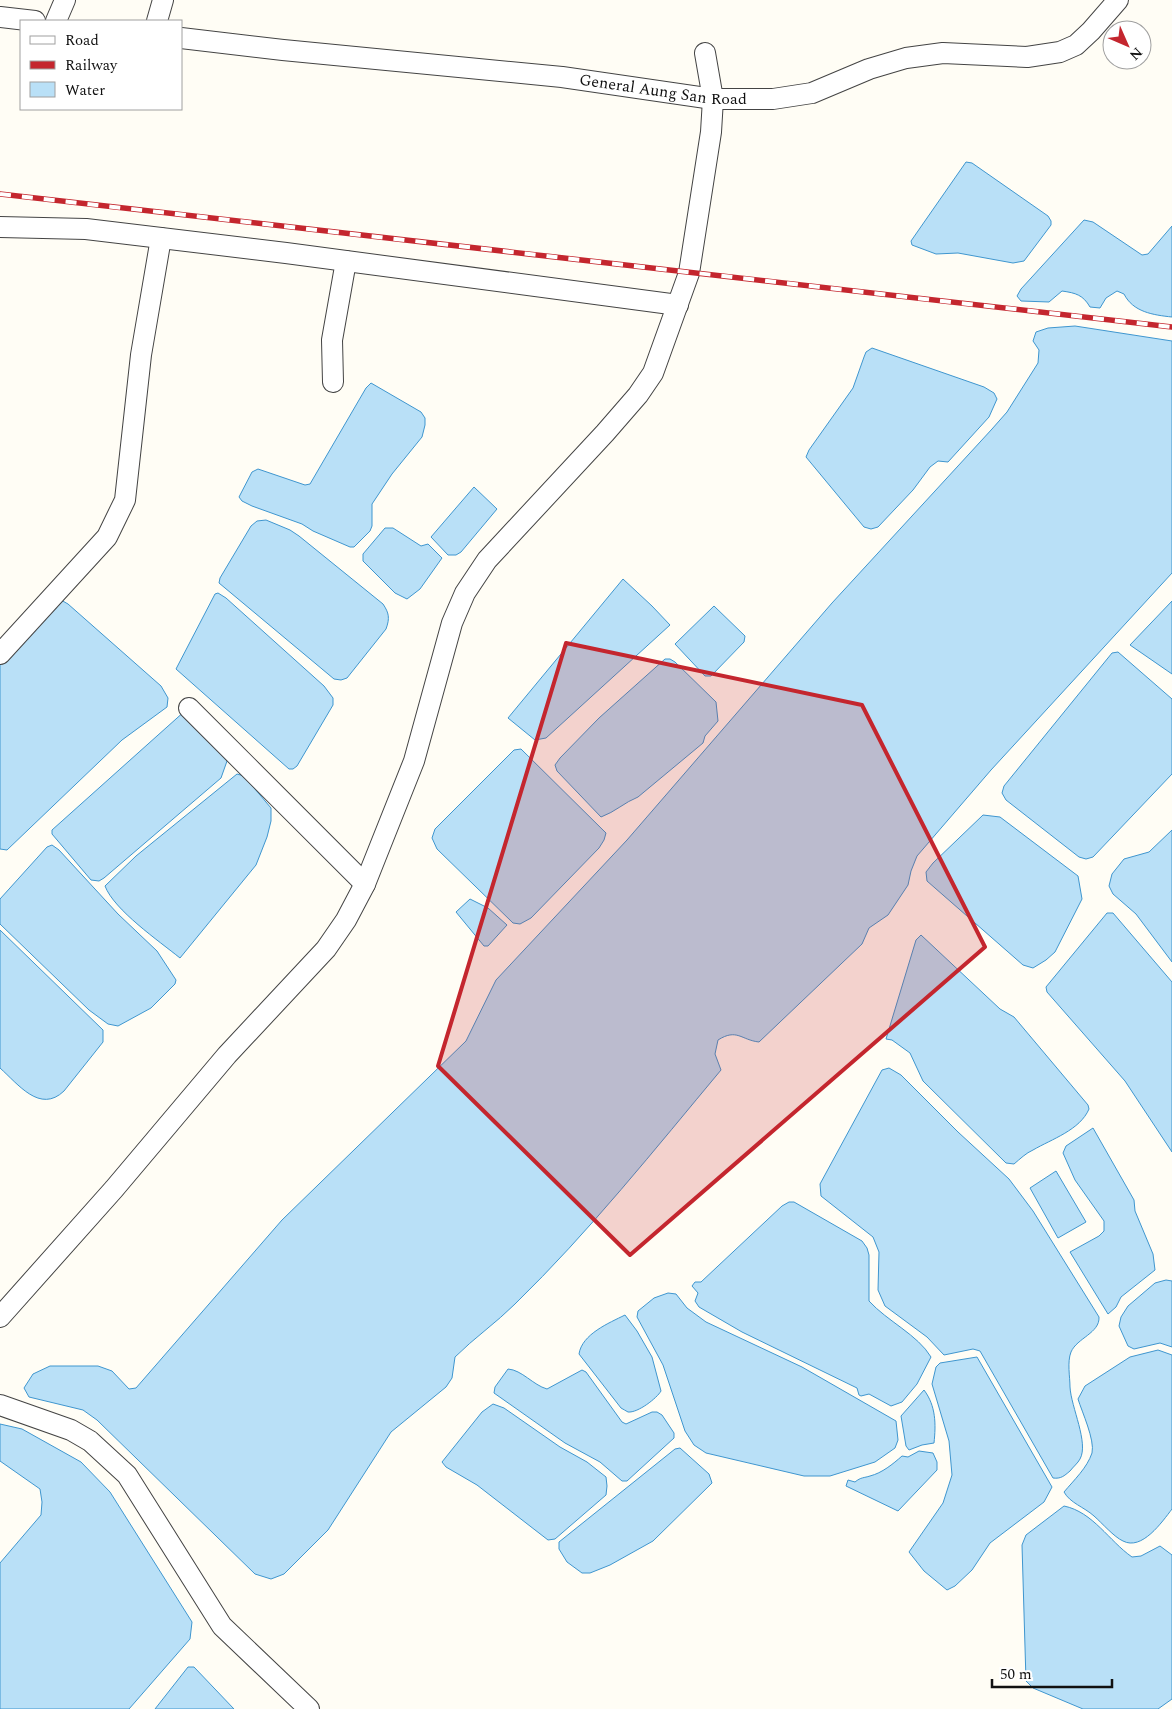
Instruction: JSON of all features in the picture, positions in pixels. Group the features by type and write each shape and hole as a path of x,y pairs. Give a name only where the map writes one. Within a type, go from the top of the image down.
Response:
{"street":[{"path":"56,20 65,0"},
{"path":"157,20 163,0"},
{"name":"General Aung San Road","path":"182,38 283,50 562,77 713,98 773,99 812,94 869,69 897,61 943,53 1027,57 1060,52 1076,45 1118,0"},
{"path":"0,17 26,20"},
{"path":"0,1317 114,1189 228,1055 326,949 346,920 365,884 414,761 452,623 466,593 487,560 605,433 638,395 653,373 689,273 711,132 713,98 705,54"},
{"path":"0,227 86,229 678,305"},
{"path":"0,654 107,537 125,500 141,355 160,238"},
{"path":"333,382 332,340 346,261"},
{"path":"189,708 365,884"},
{"path":"0,1405 71,1430 90,1441 110,1457 127,1475 222,1626 309,1709"}],"highlighted area":[{"path":"566,643 862,705 985,947 630,1255 438,1066"}],"water":[{"path":"966,162 972,163 1048,216 1051,221 1051,225 1024,261 1013,263 958,253 936,254 912,245 911,241"},
{"path":"1084,220 1093,222 1142,255 1148,254 1172,226 1172,317 1144,312 1133,305 1124,294 1117,291 1106,298 1100,308 1090,307 1079,295 1062,291 1049,302 1021,301 1017,296 1021,289"},
{"path":"1075,326 1172,341 1172,573 991,770 917,856 908,885 888,915 869,928 862,944 759,1042 735,1035 718,1040 715,1054 721,1070 621,1190 569,1248 508,1311 455,1357 452,1378 446,1387 391,1432 328,1530 284,1574 271,1579 255,1574 97,1420 83,1410 29,1397 24,1388 33,1374 50,1366 98,1366 112,1371 129,1389 136,1388 282,1220 466,1041 496,980 627,840 832,603 1007,412 1038,363 1039,350 1033,341 1036,332 1048,328"},
{"path":"872,348 984,387 994,393 997,399 989,417 948,462 938,461 930,467 913,490 878,527 871,529 864,527 806,457 853,388 866,352"},
{"path":"371,383 421,412 425,418 425,425 422,437 392,474 372,504 372,526 370,531 354,547 313,531 302,524 242,501 239,497 252,472 258,469 305,485 310,484 366,388"},
{"path":"474,487 497,509 461,552 456,555 448,555 431,537"},
{"path":"266,520 299,536 383,604 387,610 386,629 347,678 341,680 334,679 219,583 220,578 251,526 257,521"},
{"path":"385,528 393,528 421,546 428,544 442,558 420,589 407,599 395,593 363,561 363,554"},
{"path":"623,579 670,625 546,738 535,740 508,718"},
{"path":"218,593 226,598 324,686 333,698 333,705 297,766 293,769 289,769 176,669 215,594"},
{"path":"61,600 68,604 161,686 168,698 167,707 122,740 7,850 0,849 0,662"},
{"path":"1172,601 1172,674 1130,645"},
{"path":"714,606 745,636 744,642 711,676 705,676 675,644"},
{"path":"1118,652 1172,699 1172,774 1093,857 1086,859 1079,857 1006,800 1002,793 1004,786 1112,653"},
{"path":"665,659 675,662 716,702 718,721 705,736 703,743 638,797 601,817 557,771 555,765 599,718"},
{"path":"186,710 190,711 227,761 221,778 104,878 99,881 91,880 52,834 52,830"},
{"path":"521,749 606,833 599,848 531,918 520,924 513,923 437,849 432,838 435,829 514,750"},
{"path":"237,774 244,776 271,808 271,821 267,837 256,865 180,958 127,915 105,886 136,856"},
{"path":"983,815 1000,817 1078,876 1082,899 1055,952 1033,968 1023,965 927,881 926,872 933,863"},
{"path":"1172,830 1172,962 1136,914 1113,894 1109,886 1112,874 1124,859 1149,852"},
{"path":"52,845 59,850 118,914 157,951 176,980 175,984 151,1008 118,1026 108,1024 89,1010 0,924 0,899 47,847"},
{"path":"470,899 488,908 507,925 488,946 484,946 456,912"},
{"path":"1107,913 1113,913 1172,982 1172,1152 1125,1081 1047,992 1046,987"},
{"path":"0,930 103,1030 103,1042 64,1091 55,1097 46,1099 30,1094 0,1068"},
{"path":"921,935 1000,1009 1014,1017 1088,1105 1089,1109 1079,1123 1057,1138 1028,1153 1014,1164 1006,1163 923,1081 910,1053 892,1040 886,1039 916,940"},
{"path":"889,1068 901,1075 958,1132 1009,1179 1033,1211 1099,1317 1096,1327 1074,1347 1070,1356 1071,1395 1081,1434 1082,1452 1078,1462 1062,1477 1053,1478 980,1351 973,1349 944,1355 927,1337 885,1306 878,1290 879,1252 873,1237 821,1196 820,1184 882,1070"},
{"path":"1093,1128 1134,1200 1135,1211 1153,1254 1155,1270 1121,1297 1116,1307 1108,1314 1070,1252 1099,1236 1104,1231 1104,1221 1075,1180 1063,1153 1066,1146"},
{"path":"1056,1171 1086,1222 1058,1238 1030,1188"},
{"path":"789,1202 794,1202 862,1241 869,1255 869,1301 918,1342 931,1357 917,1384 902,1402 891,1406 869,1394 861,1396 857,1388 742,1332 699,1307 695,1301 698,1293 692,1286 695,1282 701,1282 782,1206"},
{"path":"1166,1280 1172,1281 1172,1347 1160,1343 1134,1349 1128,1346 1119,1326 1121,1317 1128,1306 1155,1283"},
{"path":"668,1293 676,1294 687,1308 706,1322 802,1367 896,1421 898,1440 895,1448 875,1462 830,1476 804,1476 706,1453 694,1445 685,1431 663,1365 637,1317 638,1311 654,1298"},
{"path":"625,1315 652,1357 661,1391 647,1405 632,1412 621,1408 579,1354 581,1347 591,1335"},
{"path":"1158,1350 1172,1355 1172,1509 1151,1534 1137,1542 1130,1543 1116,1536 1064,1492 1084,1469 1092,1453 1092,1441 1078,1399 1085,1386 1130,1357"},
{"path":"977,1357 1052,1487 1044,1502 990,1543 972,1570 955,1586 947,1590 924,1571 909,1552 943,1503 952,1475 949,1441 932,1384 936,1367 940,1363"},
{"path":"508,1369 518,1372 547,1389 582,1370 586,1372 622,1422 626,1424 652,1412 657,1412 662,1415 674,1433 674,1438 627,1481 622,1481 600,1462 565,1443 494,1393 495,1387"},
{"path":"924,1390 933,1409 934,1443 909,1450 906,1446 901,1416"},
{"path":"493,1404 504,1408 560,1447 587,1462 606,1477 606,1495 555,1539 548,1540 477,1485 446,1467 442,1462 482,1412"},
{"path":"0,1424 22,1429 81,1462 110,1492 192,1622 190,1639 129,1709 0,1709 0,1563 41,1515 42,1502 40,1489 0,1461"},
{"path":"680,1448 709,1474 712,1483 653,1541 610,1565 590,1573 582,1573 567,1562 559,1549 559,1542 675,1449"},
{"path":"919,1451 933,1453 937,1462 937,1470 898,1511 846,1486 848,1480 855,1482 861,1478 879,1473 902,1456 908,1457"},
{"path":"1064,1506 1084,1514 1132,1557 1141,1556 1160,1546 1172,1555 1172,1699 1158,1709 1083,1709 1033,1688 1026,1681 1022,1545 1026,1535"},
{"path":"188,1667 194,1667 234,1709 155,1709"}],"railway":[{"path":"0,194 1172,327"}]}
